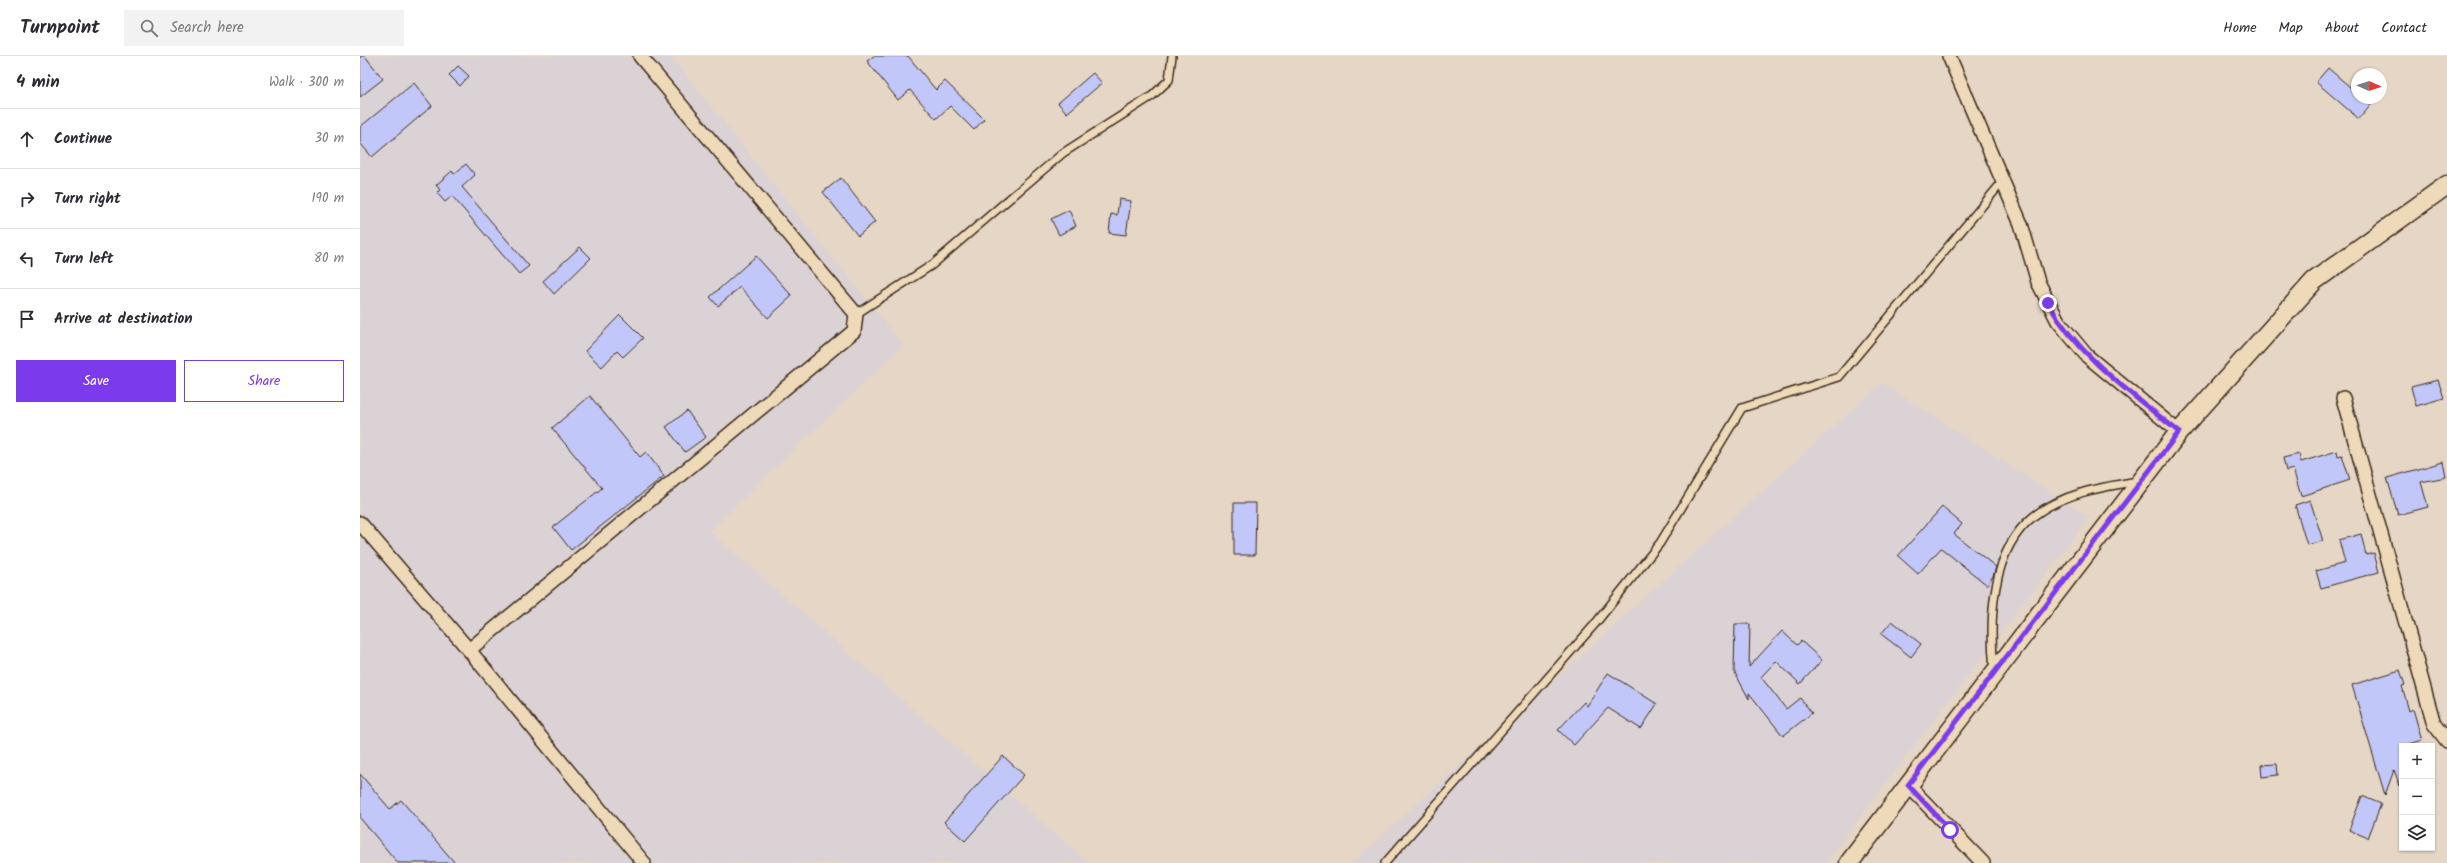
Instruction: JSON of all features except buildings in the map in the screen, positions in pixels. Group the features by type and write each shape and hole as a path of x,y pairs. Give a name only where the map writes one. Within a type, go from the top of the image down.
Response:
{"main road":[{"path":"1849,863 2179,432 2314,281 2447,186"}],"street":[{"path":"469,650 854,331 856,314 640,56"},
{"path":"1949,56 2021,224 2038,282 2058,321 2087,356 2179,432"},
{"path":"2343,398 2434,724 2447,741"},
{"path":"360,523 469,650 644,863"},
{"path":"1908,785 1983,863"}],"lane":[{"path":"856,314 932,265 1063,153 1152,96 1169,80 1172,56"},
{"path":"1385,863 1595,624 1660,543 1742,408 1839,377 2003,181"},
{"path":"1994,672 1993,632 1996,581 2008,550 2019,532 2034,516 2067,498 2101,488 2142,480"}],"shaded area":[{"path":"360,56 670,56 903,345 709,531 1088,863 360,863"},
{"path":"1882,383 2089,517 1825,863 1352,863"}],"route":[{"path":"1950,830 1908,785 2179,432 2087,356 2058,321 2048,303"}]}
